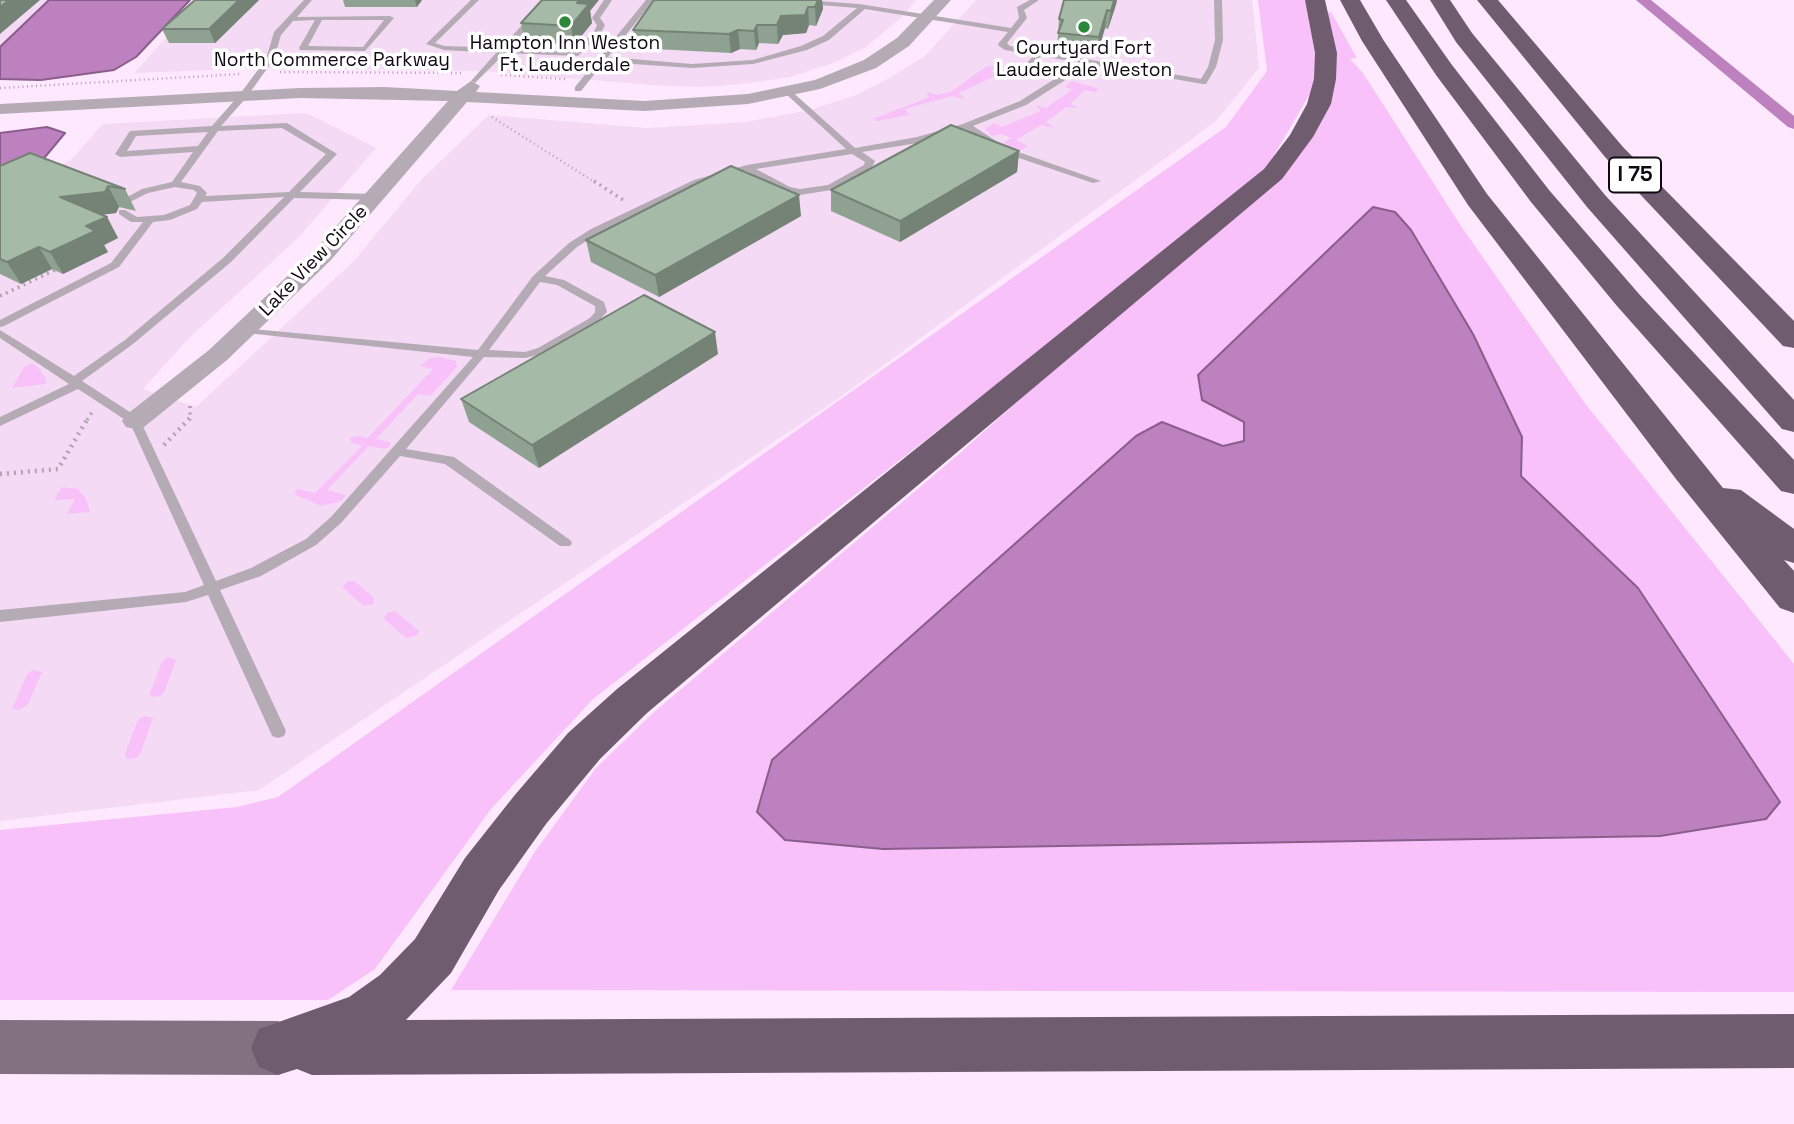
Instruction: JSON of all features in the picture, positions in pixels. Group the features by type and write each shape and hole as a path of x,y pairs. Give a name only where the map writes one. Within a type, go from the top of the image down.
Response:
{"highway":[{"path":"278,1048 364,1019 399,993 433,956 482,874 530,810 584,747 632,701 1273,174 1301,137 1319,104 1325,79 1326,53 1315,0"},
{"path":"1350,0 1373,41 1476,199 1689,471 1794,598"},
{"path":"1396,0 1444,70 1541,196 1645,319 1794,482"},
{"path":"1440,0 1464,37 1596,201 1794,421"},
{"name":"I 75","path":"1487,0 1614,152 1794,339"},
{"path":"1689,471 1794,549"},
{"path":"278,1048 1794,1041"}],"main road":[{"path":"0,1047 278,1048"}],"street":[{"name":"North Commerce Parkway","path":"469,88 644,106 748,99 789,92 820,84 870,64 903,42 943,0"},
{"name":"North Commerce Parkway","path":"0,96 247,89 373,92 469,88 578,89 677,98 748,99"},
{"name":"Lake View Circle","path":"135,421 246,330 322,256 469,88"},
{"name":"North Commerce Parkway","path":"0,110 247,89"}],"lane":[{"path":"175,184 270,59 274,41 309,0"},
{"path":"475,0 430,44 444,48 575,54 597,33 601,25 596,18 608,0"},
{"path":"469,88 549,0"},
{"path":"578,89 650,0"},
{"path":"1035,0 1020,9 1023,18 1010,30 1002,44 1021,52 1101,62 1203,82 1212,67 1219,40 1218,0"},
{"path":"802,2 863,7 1010,30"},
{"path":"602,59 692,66 753,62 804,48 826,38 863,7"},
{"path":"291,19 320,18 390,18 365,49 303,48 320,18"},
{"path":"1025,70 1038,55"},
{"path":"0,616 186,597 213,590 256,572 311,542 335,520 480,354 537,278 573,245 637,209 697,183 747,168 918,139 966,126 1023,103 1064,77"},
{"path":"747,168 787,190 816,192 868,167 870,161 852,150 789,92"},
{"path":"0,422 75,383 129,342 226,260 332,154 284,125 133,133 120,154 199,149"},
{"path":"966,126 1004,150 1096,181"},
{"path":"127,200 145,191 175,184 197,188 202,193 201,200"},
{"path":"122,212 135,220 149,221 181,214 201,200 244,194 375,197"},
{"path":"0,324 115,265 149,221"},
{"path":"246,330 480,354 511,356 542,351 594,320 601,312 600,304 560,282 537,278"},
{"path":"0,332 105,404 135,421 278,731"},
{"path":"396,452 449,460 565,543"}],"path":[{"path":"469,88 482,111 637,209"},
{"path":"0,296 55,270"},
{"path":"0,474 58,469 85,421 97,407 105,404"}],"shaded area":[{"path":"0,0 49,0 0,47"},
{"path":"49,0 190,0 136,57 114,70 41,80 0,79 0,47"},
{"path":"201,0 916,0 904,15 866,47 833,63 790,77 743,84 701,87 652,85 483,71 263,68 134,73"},
{"path":"976,0 1252,0 1259,68 1216,121 839,398 259,790 0,821 0,187 70,161 103,124 306,113 376,148 299,237 189,338 143,389 196,407 354,261 422,179 489,115 648,128 746,122 810,110 856,95 890,78 926,55"},
{"path":"1258,0 1306,0 1319,78 1269,164 1236,198 593,699 491,809 375,969 328,1000 0,1000 0,830 237,807 278,797 1226,127 1267,71"},
{"path":"1326,12 1331,12 1357,58 1350,59 1363,73 1461,226 1584,402 1794,664 1794,992 451,990 534,853 596,768 653,713 959,454 1305,144"},
{"path":"987,66 995,67 991,72 1000,74 959,93 964,99 952,96 905,109 909,115 877,121 873,119 930,97 926,92 938,95 951,92"},
{"path":"1072,81 1099,89 1096,92 1085,90 1070,104 1079,108 1066,107 1046,122 1055,128 1041,125 1016,140 1028,146 1022,150 1013,149 1003,143 1011,138 1002,134 992,136 985,129 994,123 1002,127 1041,111 1035,105 1046,108 1072,90 1065,87"},
{"path":"47,127 65,133 40,163 0,178 0,133"},
{"path":"1373,207 1395,212 1411,230 1473,334 1522,437 1521,476 1638,588 1780,802 1766,819 1660,836 883,849 785,840 757,812 772,760 1136,436 1162,422 1223,446 1244,441 1244,422 1202,400 1198,375"},
{"path":"439,357 456,361 457,367 430,396 418,394 376,439 390,442 390,447 384,449 369,446 327,490 346,495 341,501 321,506 294,494 298,489 315,493 362,446 351,442 350,438 368,438 433,369 420,366 428,359"},
{"path":"36,365 46,379 46,384 12,388 25,366"},
{"path":"62,487 77,489 85,497 90,512 67,514 75,499 54,500"},
{"path":"348,581 354,581 374,598 374,604 364,606 342,587"},
{"path":"395,611 419,631 416,636 406,638 384,619 387,613"},
{"path":"168,657 176,660 165,690 160,696 152,697 150,693 162,662"},
{"path":"34,670 42,672 28,704 19,710 12,709 27,674"},
{"path":"145,716 153,718 141,752 136,758 127,759 125,754 138,720"}],"building":[{"path":"0,0 9,0 0,7"},
{"path":"195,0 239,0 209,29 162,29"},
{"path":"542,0 580,0 577,3 589,4 571,26 521,23"},
{"path":"654,0 818,0 815,7 808,7 805,15 781,16 777,25 757,25 754,31 738,30 729,34 633,30"},
{"path":"1064,0 1114,0 1111,11 1107,10 1099,37 1058,33 1063,20 1059,19"},
{"path":"951,125 1019,151 900,221 831,190"},
{"path":"30,153 125,189 108,186 105,192 60,197 107,217 86,226 95,231 50,252 39,247 7,262 0,259 0,166"},
{"path":"731,166 799,195 655,275 586,240"},
{"path":"644,295 715,332 532,445 461,399"}],"waterway":[{"path":"1643,0 1794,124"}],"place":[{"name":"Hampton Inn Weston Ft. Lauderdale","path":"565,22"},
{"name":"Courtyard Fort Lauderdale Weston","path":"1084,27"}]}
